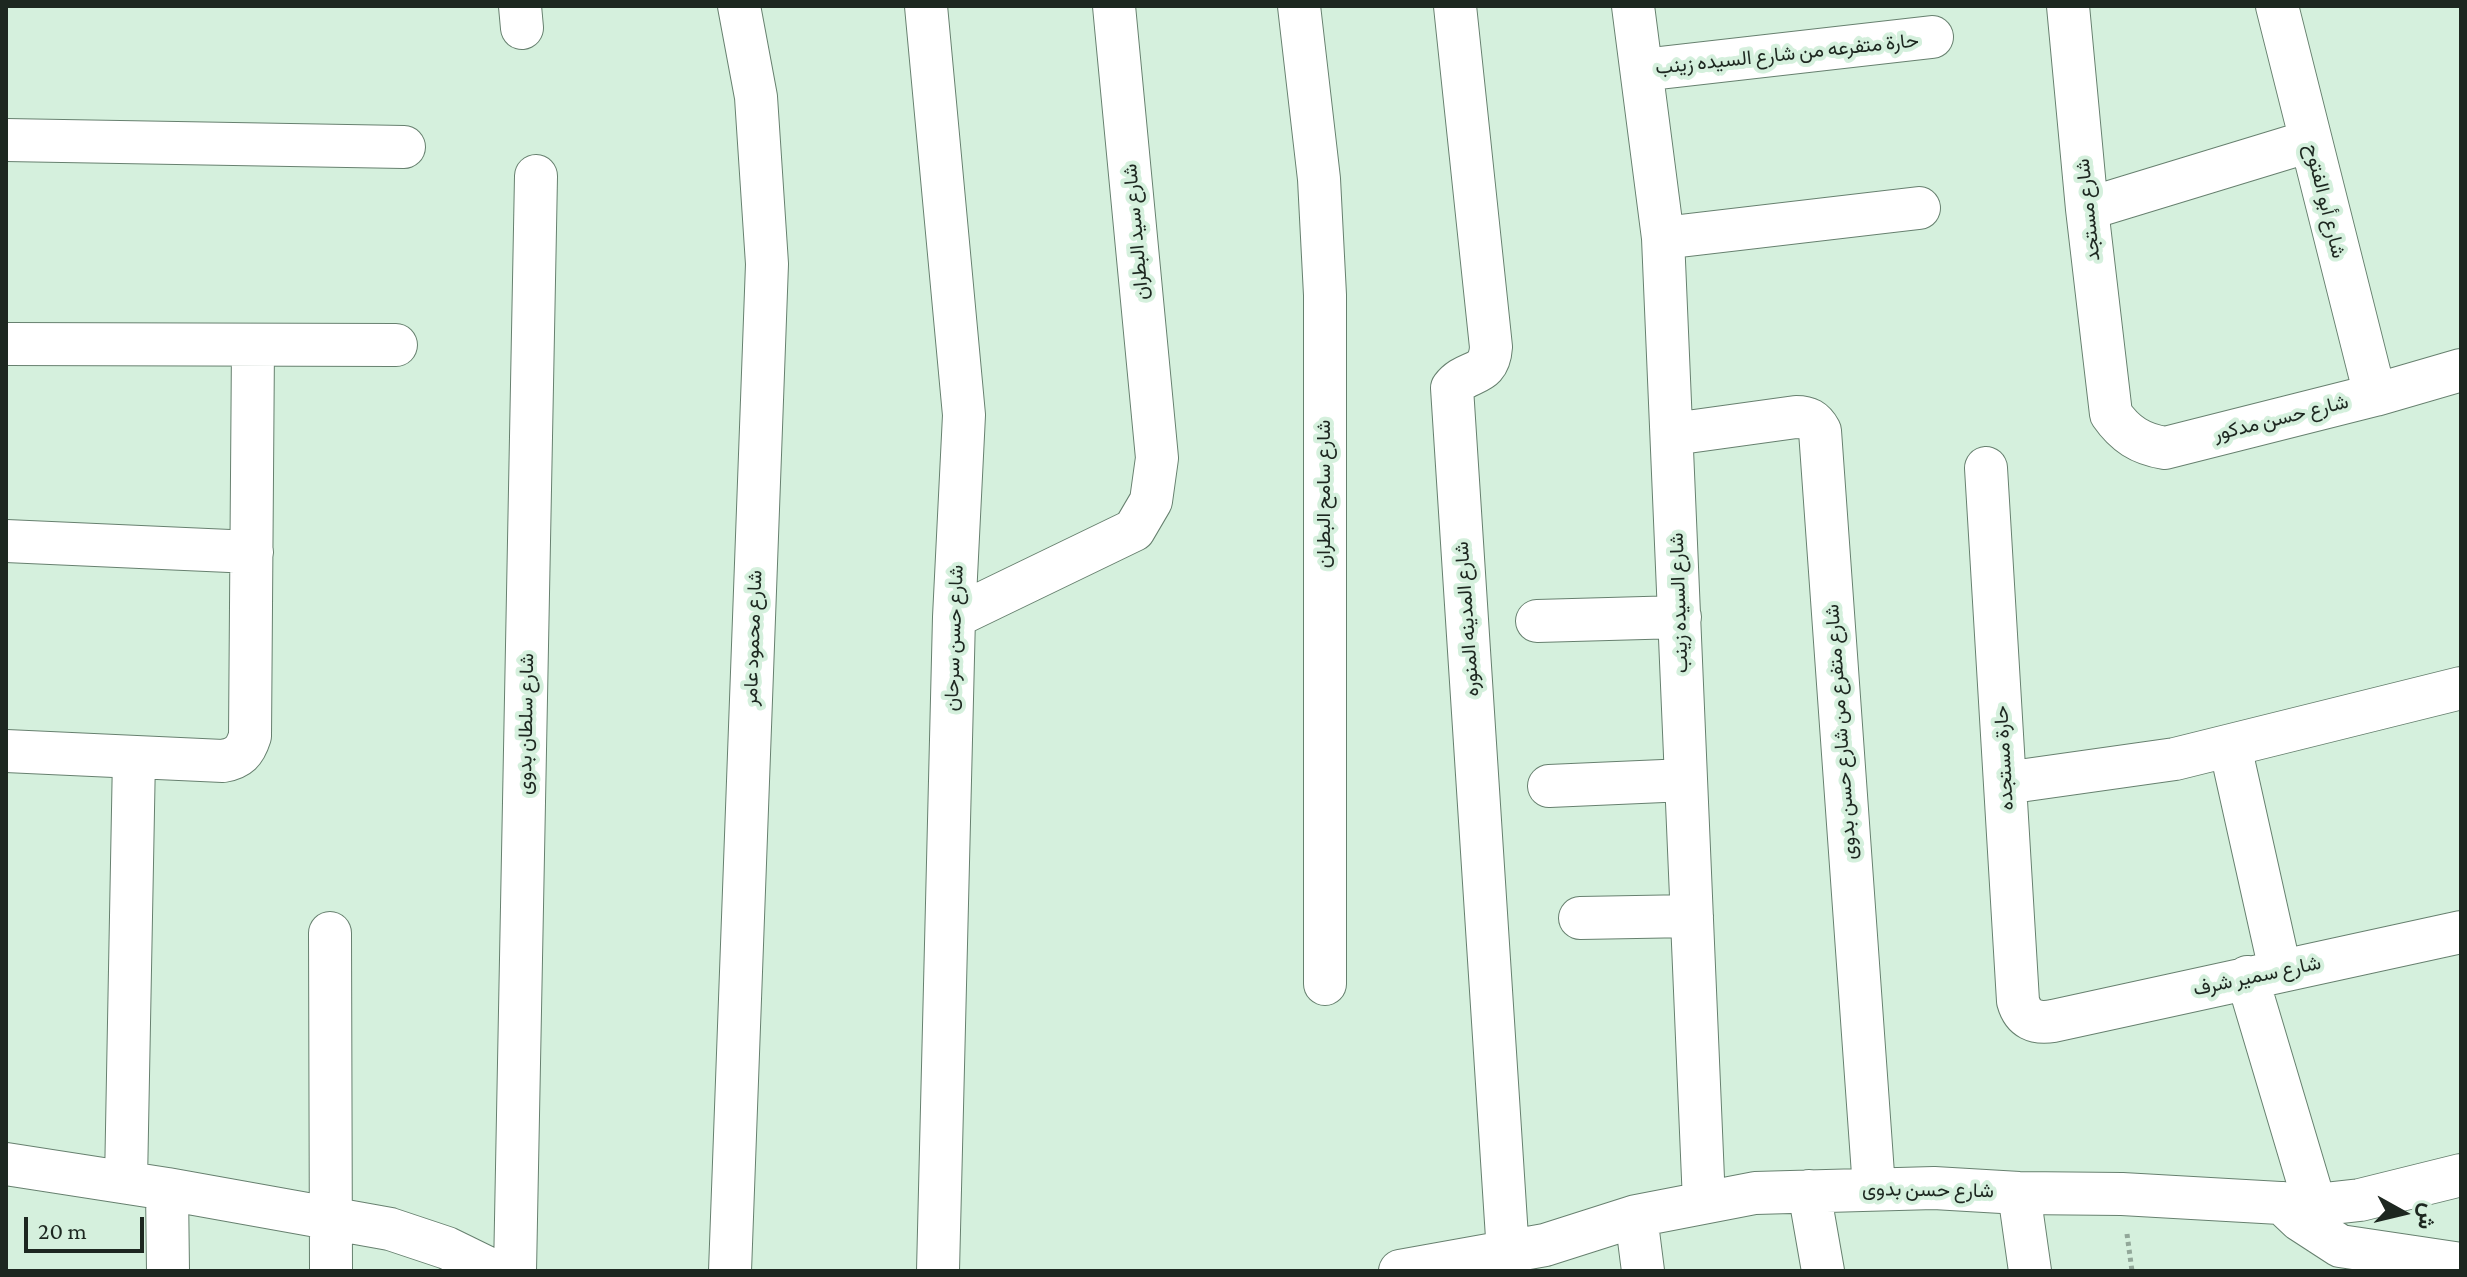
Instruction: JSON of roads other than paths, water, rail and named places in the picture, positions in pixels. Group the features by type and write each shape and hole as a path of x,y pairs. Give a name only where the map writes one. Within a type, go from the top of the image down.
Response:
{"street":[{"name":"شارع محمود عامر","path":"730,1271 767,264 756,97 739,6"},
{"name":"شارع حسن سرحان","path":"926,6 964,415 954,617 938,1271"},
{"name":"شارع سيد البطران","path":"954,617 1134,530 1151,501 1157,458 1114,6"},
{"name":"شارع سامح البطران","path":"1299,6 1319,179 1325,295 1325,984"},
{"name":"شارع المدينه المنوره","path":"1455,6 1491,347 1486,365 1476,375 1458,380 1452,388 1501,1262"},
{"name":"شارع السيده زينب","path":"1633,6 1663,238 1704,1202"},
{"name":"شارع مستجد","path":"2068,6 2111,414"},
{"name":"شارع أبو الفتوح","path":"2277,6 2375,395"},
{"name":"حارة متفرعه من شارع السيده زينب","path":"1642,70 1932,37"},
{"path":"6,140 404,147"},
{"path":"2087,209 2310,141"},
{"name":"شارع سلطان بدوى","path":"515,1271 536,176"},
{"path":"1663,238 1919,208"},
{"path":"6,344 396,345"},
{"path":"6,751 223,761 236,758 246,749 250,736 253,345"},
{"name":"شارع حسن مدكور","path":"2111,414 2133,438 2165,448 2461,370"},
{"name":"شارع متفرع من شارع حسن بدوى","path":"1673,434 1796,417 1806,417 1815,422 1820,431 1874,1188"},
{"name":"حارة مستجده","path":"1986,468 2018,1001 2021,1011 2030,1020 2041,1023 2053,1021"},
{"path":"6,541 252,552"},
{"path":"1537,621 1680,617"},
{"path":"2005,783 2175,759 2461,688"},
{"path":"2230,746 2299,1204 2319,1234 2340,1246 2461,1264"},
{"path":"126,1182 134,757"},
{"path":"1549,786 1686,780"},
{"path":"1580,918 1692,916"},
{"name":"شارع سمير شرف","path":"2053,1021 2461,932"},
{"path":"330,933 331,1271"},
{"path":"6,1164 390,1229 433,1243 494,1271"},
{"name":"شارع حسن بدوى","path":"1400,1271 1501,1262 1636,1216 1755,1193 1934,1188 2299,1204 2360,1200 2461,1175"},
{"path":"167,1189 168,1271"},
{"path":"1809,1191 1823,1271"},
{"path":"2019,1193 2030,1271"},
{"path":"1636,1216 1643,1271"}]}
